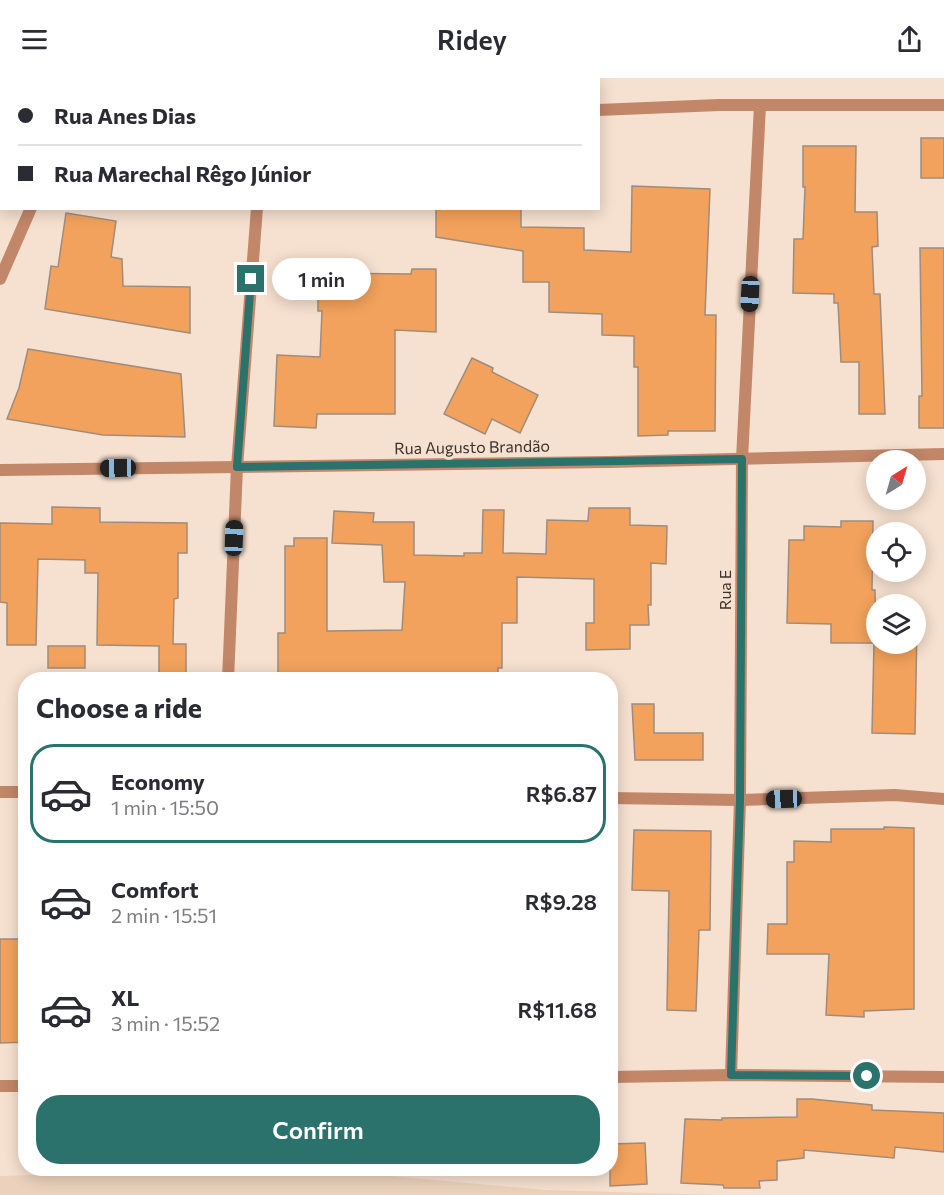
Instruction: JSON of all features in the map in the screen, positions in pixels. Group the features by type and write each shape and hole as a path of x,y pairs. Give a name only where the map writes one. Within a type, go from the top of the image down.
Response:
{"street":[{"path":"600,110 760,105 944,105"},
{"name":"Rua E","path":"731,1075 740,800 742,459 760,105"},
{"path":"0,279 31,210"},
{"path":"228,672 237,467 257,210"},
{"name":"Rua Augusto Brandão","path":"0,470 944,454"},
{"path":"0,792 18,792"},
{"path":"618,798 740,800 896,795 944,799"},
{"path":"618,1077 731,1075 944,1077"},
{"path":"0,1086 18,1086"}],"shaded area":[{"path":"0,1176 389,1176 546,1190 715,1195 0,1195"}],"building":[{"path":"921,138 944,138 944,178 921,178"},
{"path":"803,146 856,146 855,212 877,212 878,246 872,247 874,294 880,294 885,414 859,414 859,362 841,362 838,303 834,303 834,294 793,293 794,239 803,239 805,187 803,187"},
{"path":"632,186 710,189 705,315 716,315 715,431 668,431 668,435 638,436 638,367 634,367 634,336 602,335 602,314 549,312 549,282 523,282 523,251 436,237 436,210 521,210 521,227 584,228 584,250 631,252"},
{"path":"66,213 116,221 111,257 122,259 123,286 190,287 190,333 45,309 51,266 58,267"},
{"path":"920,248 944,248 944,428 919,428 919,396 922,396"},
{"path":"412,269 436,269 436,332 395,330 395,414 317,414 316,428 274,426 277,355 320,357 322,311 318,311 318,273 411,274"},
{"path":"28,349 181,374 185,437 103,435 7,419 19,388"},
{"path":"472,358 493,368 492,372 538,395 520,433 492,419 485,434 444,414"},
{"path":"52,507 100,508 100,522 187,523 187,553 178,553 178,598 174,599 173,644 186,644 186,672 159,672 159,646 97,645 98,573 85,573 85,560 38,559 36,645 7,645 7,603 0,602 0,523 52,524"},
{"path":"589,508 630,508 630,525 667,526 666,564 651,563 649,625 630,625 630,649 586,650 586,623 594,623 594,579 517,577 517,623 502,623 502,668 498,668 498,672 278,672 278,633 285,633 285,546 294,546 294,538 327,538 327,631 402,630 405,582 384,582 382,545 332,543 334,511 374,513 373,522 414,522 414,555 464,556 464,553 482,553 483,510 504,510 503,553 546,554 547,520 588,521"},
{"path":"841,521 873,521 866,522 866,582 872,582 872,590 875,590 875,594 866,594 866,643 831,643 831,624 787,623 789,540 804,540 804,526 841,527"},
{"path":"48,646 85,646 85,668 48,668"},
{"path":"874,654 916,654 915,734 872,733"},
{"path":"632,704 654,704 654,733 703,733 703,760 635,760"},
{"path":"884,827 914,828 914,1009 864,1011 864,1017 826,1015 829,954 767,954 768,924 787,924 787,862 794,862 794,841 831,842 831,829 884,829"},
{"path":"634,830 711,831 710,930 699,930 696,1011 667,1010 669,891 632,890"},
{"path":"0,939 18,939 18,1042 0,1043"},
{"path":"797,1099 872,1105 872,1110 944,1113 944,1152 895,1147 894,1158 804,1150 804,1158 777,1161 777,1180 759,1181 760,1188 724,1188 723,1185 681,1183 685,1119 797,1117"},
{"path":"645,1143 647,1184 610,1186 610,1176 618,1176 618,1144"}],"route":[{"path":"251,279 237,467 742,459 740,800 731,1075 867,1076"}]}
